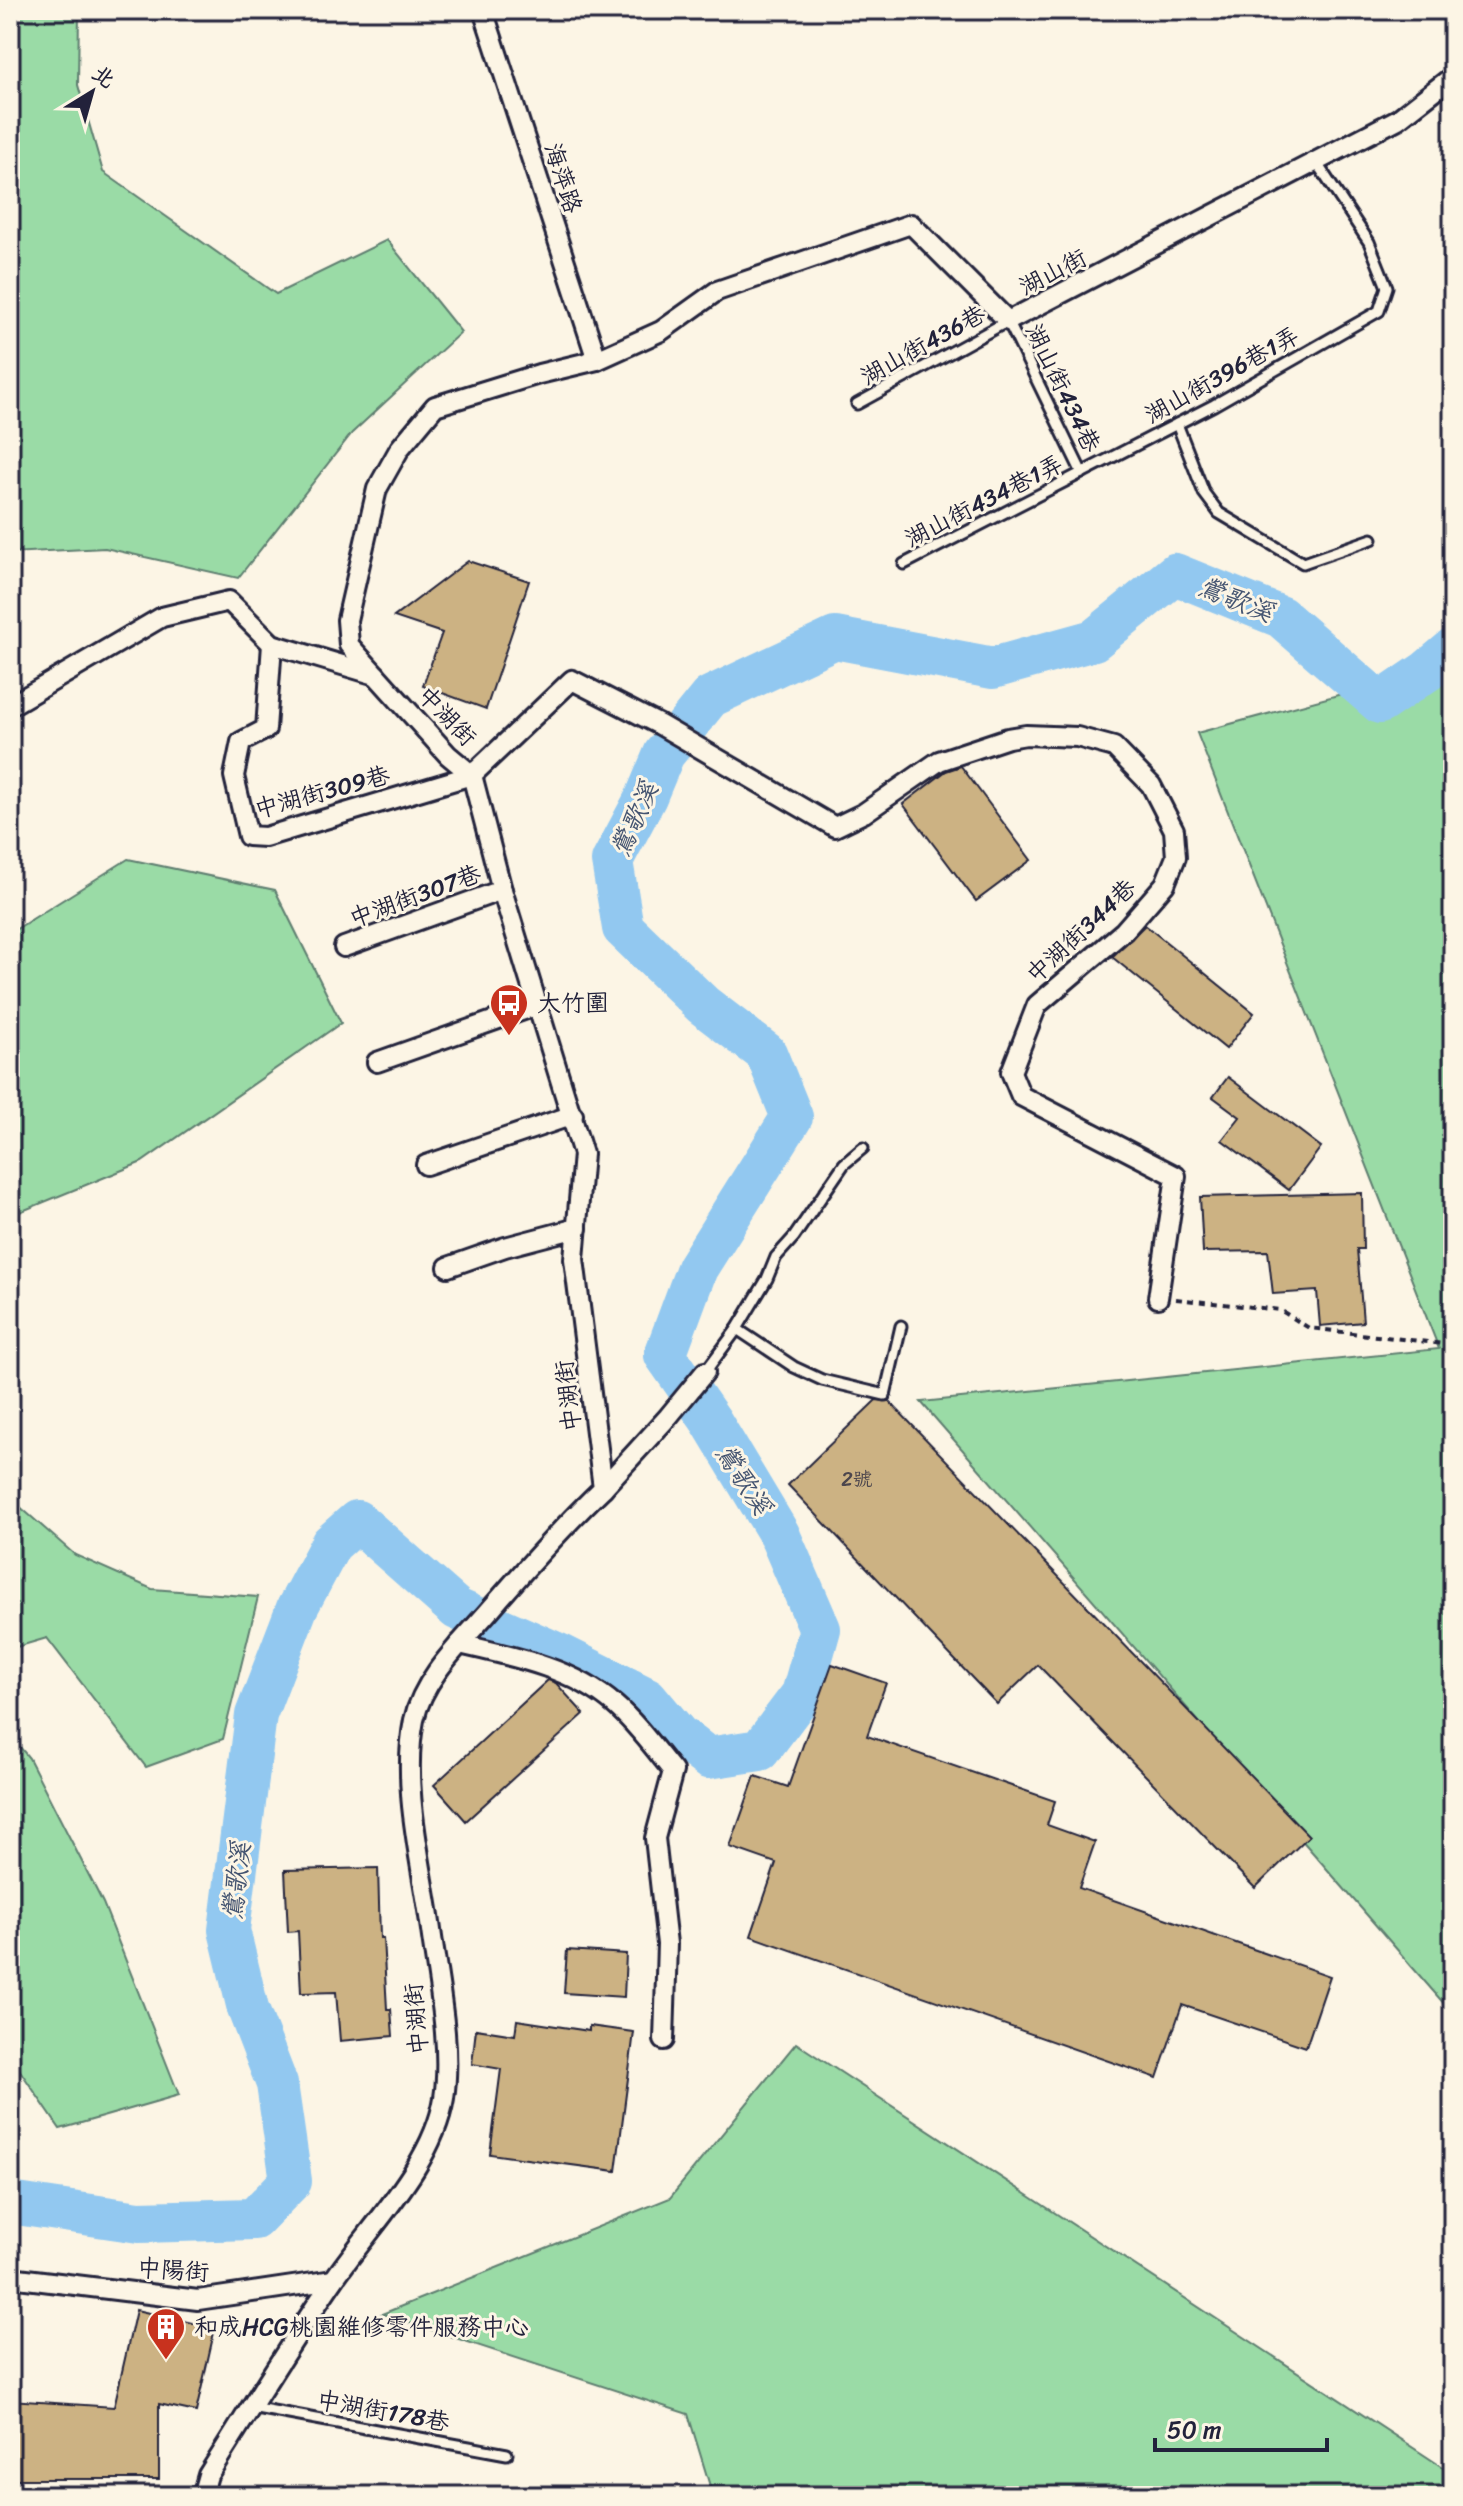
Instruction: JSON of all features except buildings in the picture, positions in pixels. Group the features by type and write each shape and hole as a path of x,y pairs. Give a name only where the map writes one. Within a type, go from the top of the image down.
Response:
{"street":[{"name":"海萍路","path":"483,10 597,360"},
{"name":"湖山街","path":"597,360 661,331 717,291 911,224 1008,321 1398,119 1453,76"},
{"name":"中湖街","path":"202,2496 208,2475 251,2407 333,2280 399,2191 429,2142 444,2099 445,2033 410,1780 415,1719 429,1684 465,1638 556,1533 603,1488 574,1259 583,1154 573,1115 502,890 472,775 448,755 349,645 347,620 377,489 400,448 435,406 597,360"},
{"path":"10,706 162,617 229,601 272,644 376,675"},
{"name":"中湖街309巷","path":"272,644 266,729 241,742 234,776 248,836 265,837 472,775"},
{"name":"中湖街344巷","path":"472,775 572,680 660,725 835,827 864,813 939,761 1008,738 1026,735 1077,737 1114,747 1151,785 1174,830 1176,857 1165,884 1124,931 1037,1005 1011,1072 1021,1096 1176,1176 1158,1298"},
{"name":"中湖街307巷","path":"344,947 502,890"},
{"path":"377,1062 538,1005"},
{"path":"426,1165 573,1115"},
{"path":"448,1267 505,1247 577,1228"},
{"path":"603,1488 705,1372"},
{"path":"465,1638 566,1675 613,1702 634,1722 673,1771 655,1838 667,1944 664,2040"},
{"name":"中陽街","path":"10,2277 198,2300 333,2280"}],"lane":[{"name":"湖山街396巷1弄","path":"1082,473 1177,424 1379,311 1387,287 1369,242 1316,162"},
{"name":"湖山街436巷","path":"857,404 1008,321"},
{"name":"湖山街434巷","path":"1008,321 1082,473"},
{"path":"1177,424 1204,493 1219,513 1291,556 1303,563 1372,539"},
{"name":"湖山街434巷1弄","path":"904,564 1082,473"},
{"path":"705,1372 737,1329 767,1279 776,1257 794,1237 844,1164 863,1148"},
{"path":"737,1329 794,1367 822,1380 885,1395 901,1326"},
{"name":"中湖街178巷","path":"251,2407 507,2454"}],"path":[{"path":"1158,1298 1280,1310 1309,1328 1453,1345"}],"green space":[{"path":"12,10 79,10 78,85 103,172 276,294 387,240 461,332 352,433 238,578 105,548 10,553"},
{"path":"1453,661 1453,2014 921,1402 1439,1349 1197,733 1427,671"},
{"path":"128,859 275,890 341,1023 142,1162 10,1216 10,933"},
{"path":"10,1498 75,1555 152,1589 258,1597 223,1739 146,1767 47,1638 10,1649"},
{"path":"10,1735 29,1758 103,1903 179,2095 60,2129 10,2056"},
{"path":"796,2043 1453,2474 1453,2496 713,2496 688,2414 382,2314 670,2198"}],"waterway":[{"name":"鶯歌溪","path":"10,2203 139,2222 254,2219 291,2181 277,2084 248,2009 229,1930 256,1715 297,1608 331,1544 357,1521 457,1609 563,1656 647,1698 678,1735 708,1758 760,1750 802,1694 820,1629 779,1534 711,1421 665,1355 697,1268 792,1117 766,1053 703,1005 623,928 612,861 646,797 664,754 710,697 835,638 993,668 1094,640 1175,574 1281,617 1380,703 1453,649"}],"place":[{"name":"大竹圍","path":"509,1037"},
{"name":"和成HCG桃園維修零件服務中心","path":"166,2361"}]}
